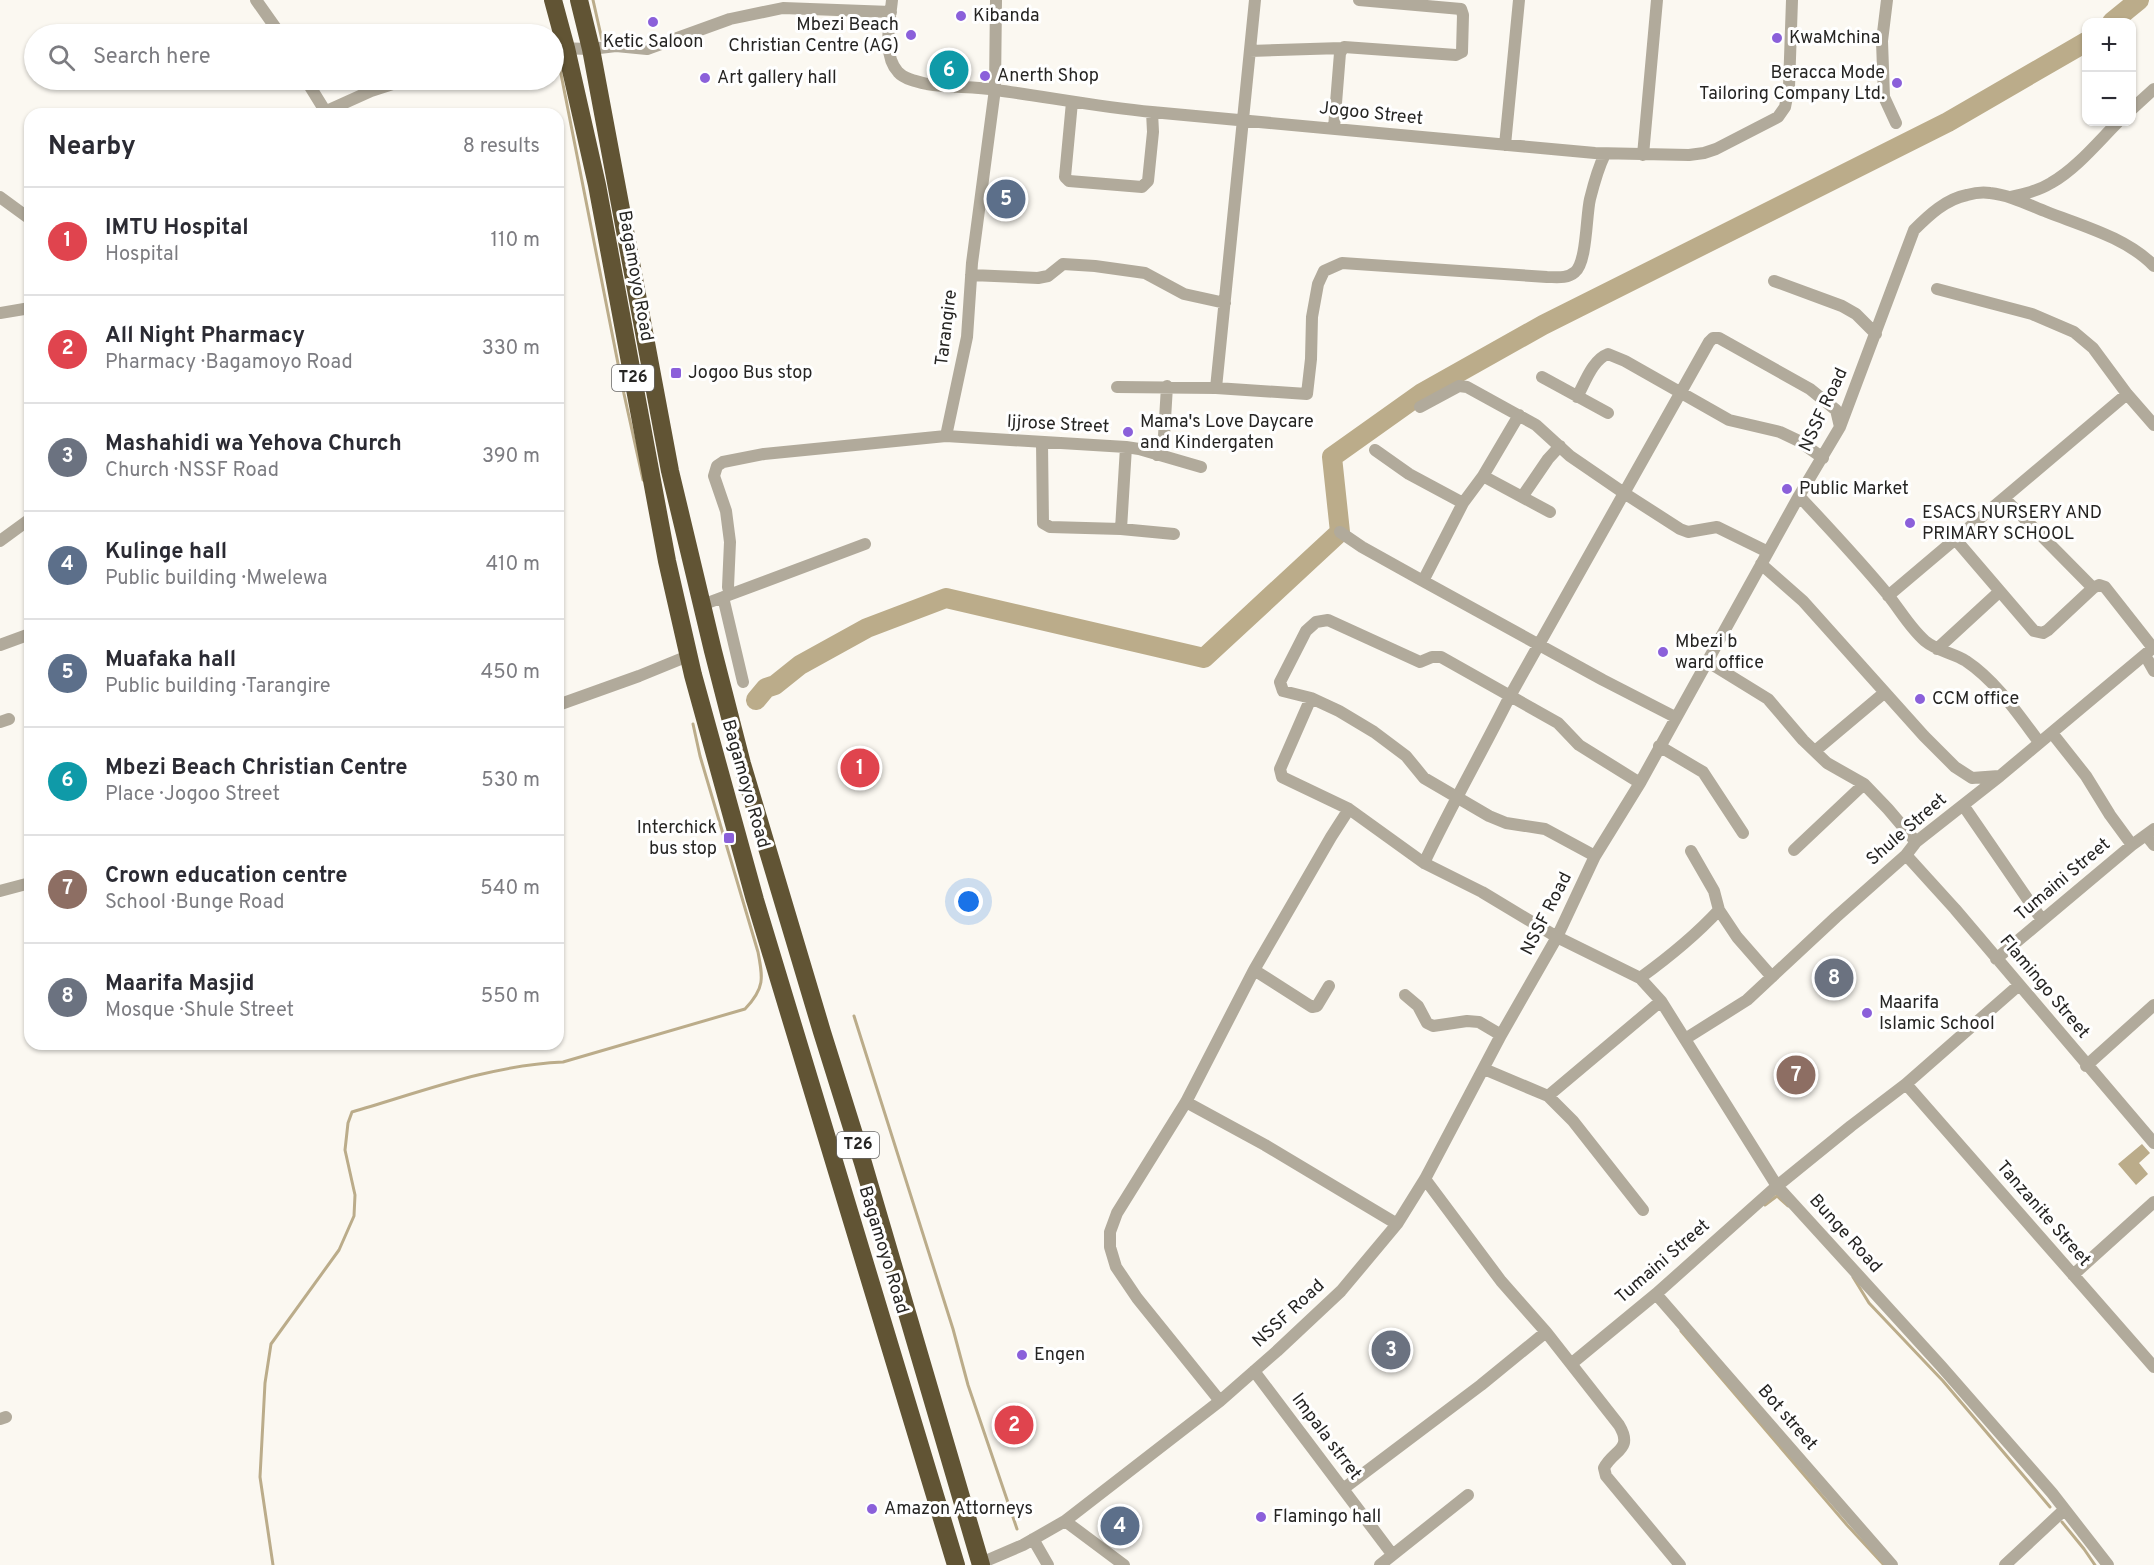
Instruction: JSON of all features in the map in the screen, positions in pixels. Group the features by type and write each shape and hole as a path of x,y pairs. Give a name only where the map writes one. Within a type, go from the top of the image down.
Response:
{"highway":[{"name":"Bagamoyo Road","path":"553,0 556,24"},
{"name":"Bagamoyo Road","path":"579,0 591,49 670,471 732,725 981,1564"},
{"name":"Bagamoyo Road","path":"564,63 597,185 664,550 688,656 755,900 956,1565"}],"street":[{"path":"256,0 273,24"},
{"name":"Tarangire","path":"946,436 967,337 971,275 995,89 996,0"},
{"path":"1216,388 1255,0"},
{"path":"1250,51 1354,47 1456,55 1462,52 1463,15 1461,9 1359,0"},
{"path":"1505,145 1519,0"},
{"path":"1643,155 1657,0"},
{"name":"Jogoo Street","path":"891,6 889,49 892,61 898,73 928,84 995,89 1152,112 1505,145 1605,154 1689,155 1716,149 1778,117 1785,106 1789,87 1792,0"},
{"path":"1887,0 1882,41 1884,97 1896,123"},
{"path":"564,48 591,49 616,46 647,49 730,19 792,4 891,6"},
{"path":"1334,128 1342,48"},
{"path":"2136,105 2154,89"},
{"path":"311,90 321,108"},
{"path":"335,108 374,90"},
{"path":"1072,102 1065,177 1069,181 1145,186 1148,181 1152,145 1152,112"},
{"path":"2010,197 2035,191 2053,183 2114,126"},
{"path":"1117,387 1167,386 1307,394 1312,317 1318,284 1324,271 1342,263 1560,278 1574,273 1581,261 1590,201 1598,170 1605,154"},
{"name":"NSSF Road","path":"981,1564 1065,1521 1220,1401 1341,1291 1397,1224 1425,1179 1501,1035 1557,937 1595,856 1640,783 1799,496 1840,427 1914,230 1930,214 1951,200 1989,192 2010,197"},
{"path":"0,197 24,215"},
{"path":"2010,197 2100,233 2136,251 2153,264"},
{"path":"971,275 1038,278 1048,276 1063,264 1095,266 1145,273 1184,294 1225,303"},
{"path":"1774,281 1842,306 1856,314 1876,334"},
{"path":"1937,290 2032,314 2074,332 2093,348 2127,394 2154,425"},
{"path":"0,314 24,309"},
{"path":"1424,863 1455,798 1486,746 1510,696 1709,342 1713,338 1719,338 1810,389 1836,410 1840,427"},
{"path":"1577,397 1596,362 1601,356 1608,354 1625,361 1729,420 1780,432 1799,441 1823,458"},
{"path":"1542,377 1608,413"},
{"path":"1157,455 1164,436 1167,386"},
{"path":"1420,407 1459,386 1467,387 1536,425 1570,456 1624,494 1688,532 1717,528 1768,552"},
{"path":"1888,596 2127,394"},
{"path":"1423,580 1463,503 1483,476 1520,415"},
{"path":"743,682 726,596 729,532 726,511 714,476 717,466 723,462 764,454 946,436"},
{"name":"Ijjrose Street","path":"946,436 1126,447 1201,467"},
{"path":"1042,443 1043,523 1050,527 1121,529 1174,534"},
{"path":"1522,497 1548,459 1560,446"},
{"path":"1121,529 1126,447"},
{"path":"1375,450 1409,474 1463,503"},
{"path":"1483,476 1550,512"},
{"path":"1799,496 1888,596 1910,626 1925,641 1967,662 1980,673 2013,707 2039,742"},
{"path":"2005,499 2093,588"},
{"path":"0,541 24,523"},
{"path":"1340,532 1362,547 1539,645 1675,717"},
{"path":"1956,540 2034,631 2043,633 2078,604 2093,588 2098,585 2105,588 2151,650 2154,671"},
{"path":"702,605 865,544"},
{"path":"1761,564 1803,602 1923,736 1966,776 1972,778 2000,776"},
{"path":"1937,649 1999,592"},
{"path":"1595,856 1545,829 1506,823 1489,816 1424,778 1406,756 1374,732 1339,711 1311,698 1283,691 1280,682 1306,631 1316,622 1328,620 1420,662 1432,657 1441,657 1558,723 1579,745 1640,783"},
{"path":"0,645 24,636"},
{"name":"Shule Street","path":"1685,1040 1747,1000 1836,916 1906,855 1916,842 2000,776 2151,650"},
{"path":"564,703 688,656"},
{"path":"1708,662 1767,699 1827,763 1864,784 1916,842"},
{"path":"1815,751 1884,693"},
{"name":"Bunge Road","path":"1311,698 1280,773 1287,780 1349,809 1424,863 1482,892 1557,937 1640,978 1661,1001 1778,1186 2052,1493 2108,1565"},
{"path":"2052,733 2092,784 2110,815 2132,845"},
{"path":"1659,746 1703,772 1743,833"},
{"path":"1794,850 1864,784"},
{"path":"1963,805 2042,920"},
{"path":"1220,1401 1137,1298 1116,1267 1110,1247 1110,1232 1118,1213 1186,1102 1254,970 1349,809"},
{"name":"Tumaini Street","path":"1996,959 2132,845 2151,837"},
{"path":"1692,851 1714,891 1719,910 1737,938 1772,977"},
{"name":"Flamingo Street","path":"1906,855 1955,909 2086,1066 2154,1143"},
{"path":"0,891 24,885"},
{"path":"1640,978 1673,955 1719,910"},
{"path":"1254,970 1312,1007 1317,1006 1329,986"},
{"name":"Tumaini Street","path":"1571,1365 1778,1186 1906,1084 2019,984"},
{"path":"1405,995 1419,1006 1427,1023 1433,1026 1473,1021 1501,1035"},
{"path":"1548,1096 1661,1001"},
{"path":"2086,1066 2154,1005"},
{"path":"1484,1069 1548,1096 1573,1121 1643,1210"},
{"name":"Tanzanite Street","path":"1906,1084 2154,1367"},
{"path":"1186,1102 1265,1145 1397,1224"},
{"path":"1425,1179 1502,1281 1620,1425 1625,1440 1620,1451 1606,1463 1604,1468 1606,1476 1680,1565"},
{"path":"2073,1275 2154,1202"},
{"name":"Bot street","path":"1656,1293 1892,1565"},
{"path":"1343,1489 1546,1332"},
{"name":"Impala strret","path":"1254,1371 1392,1554"},
{"path":"1380,1565 1468,1495"},
{"path":"2005,1565 2064,1510"},
{"path":"1065,1521 1124,1565"},
{"path":"1033,1539 1047,1565"}],"shaded area":[{"path":"2142,1144 2150,1153 2139,1163 2148,1174 2136,1185 2118,1164"}],"waterway":[{"path":"593,0 602,40"},
{"path":"2117,18 2139,0"},
{"path":"756,700 766,688 775,685 800,665 867,628 946,598 1204,658 1340,532 1332,457 1422,393 1543,325 1948,122 2082,44"},
{"path":"564,89 643,480"},
{"path":"273,1565 260,1477 265,1383 271,1344 339,1250 354,1216 355,1195 345,1150 348,1123 352,1112 483,1074 509,1068 563,1062 745,1009 759,989 761,969 758,952 700,756 693,724"},
{"path":"854,1016 953,1329 968,1385 1017,1529"},
{"path":"1765,1205 1777,1196 1788,1206"},
{"path":"1853,1277 1869,1303 1943,1381 2050,1507"},
{"path":"1681,1331 1884,1565"},
{"path":"2062,1522 2095,1565"}],"place":[{"name":"Kibanda","path":"961,16"},
{"name":"Ketic Saloon","path":"653,22"},
{"name":"Mbezi Beach Christian Centre (AG)","path":"911,35"},
{"name":"KwaMchina","path":"1777,38"},
{"name":"Mbezi Beach Christian Centre","path":"949,70"},
{"name":"Anerth Shop","path":"985,76"},
{"name":"Art gallery hall","path":"705,78"},
{"name":"Beracca Mode Tailoring Company Ltd.","path":"1897,83"},
{"name":"Muafaka hall","path":"1006,199"},
{"name":"Jogoo Bus stop","path":"676,373"},
{"name":"Mama's Love Daycare and Kindergaten","path":"1128,432"},
{"name":"Public Market","path":"1787,489"},
{"name":"ESACS NURSERY AND PRIMARY SCHOOL","path":"1910,523"},
{"name":"Mbezi b ward office","path":"1663,652"},
{"name":"CCM office","path":"1920,699"},
{"name":"IMTU Hospital","path":"860,768"},
{"name":"Interchick bus stop","path":"729,838"},
{"name":"Maarifa Masjid","path":"1834,978"},
{"name":"Maarifa Islamic School","path":"1867,1013"},
{"name":"Crown education centre","path":"1796,1075"},
{"name":"Mashahidi wa Yehova Church","path":"1391,1350"},
{"name":"Engen","path":"1022,1355"},
{"name":"All Night Pharmacy","path":"1014,1425"},
{"name":"Amazon Attorneys","path":"872,1509"},
{"name":"Flamingo hall","path":"1261,1517"},
{"name":"Kulinge hall","path":"1120,1526"}]}
